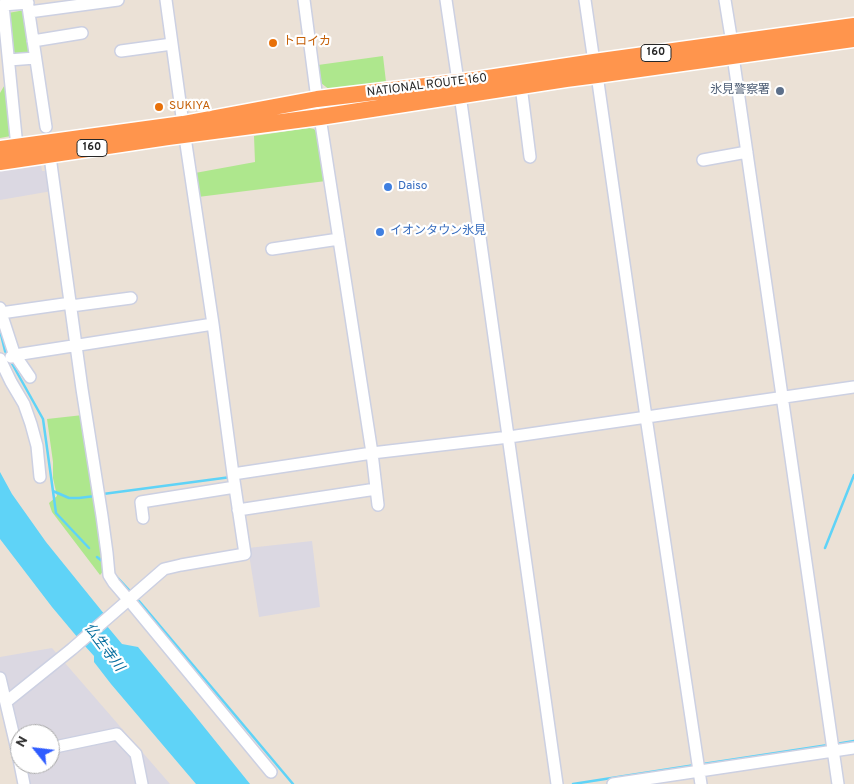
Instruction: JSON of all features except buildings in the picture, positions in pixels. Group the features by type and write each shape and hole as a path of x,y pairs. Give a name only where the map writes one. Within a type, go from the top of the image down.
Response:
{"highway":[{"name":"NATIONAL ROUTE 160","path":"0,149 320,117 459,89 732,49 854,26"},
{"name":"NATIONAL ROUTE 160","path":"732,49 854,39"},
{"name":"NATIONAL ROUTE 160","path":"0,162 183,130 317,99 521,86 566,78 596,68"}],"street":[{"path":"17,147 3,5 118,0"},
{"path":"6,702 72,649 164,570 182,564 245,554 213,324 183,130 166,0"},
{"path":"304,0 317,99"},
{"path":"446,0 558,784"},
{"path":"585,0 701,784"},
{"path":"725,0 838,784"},
{"path":"28,5 46,127"},
{"path":"33,41 82,33"},
{"path":"121,51 172,44"},
{"path":"9,60 36,58"},
{"path":"521,86 530,157"},
{"path":"320,117 372,452 378,505"},
{"path":"703,160 747,152"},
{"path":"51,164 86,419 106,543 109,575 271,772"},
{"path":"272,249 339,239"},
{"path":"30,376 15,355 1,310 132,298"},
{"path":"40,477 37,446 31,424 24,404 1,361 15,355 213,324"},
{"path":"233,474 372,452 509,436 854,387"},
{"path":"143,518 141,502 235,487"},
{"path":"238,510 376,489"},
{"path":"0,678 12,724"},
{"path":"60,746 117,734 136,754 142,784"},
{"path":"614,784 854,748"}],"shaded area":[{"path":"41,164 42,171 49,171 52,191 0,200 0,170"},
{"path":"312,541 320,607 259,617 248,548"},
{"path":"52,648 170,784 19,784 17,774 60,774 60,724 10,724 10,744 0,699 0,657"}],"green space":[{"path":"25,10 32,54 13,57 8,13"},
{"path":"383,56 386,82 339,90 330,90 321,83 318,65"},
{"path":"7,81 11,136 0,138 0,93"},
{"path":"309,128 314,129 318,134 326,181 198,197 195,173 255,162 254,136"},
{"path":"83,415 106,568 100,575 52,512 49,503 57,496 53,478 53,462 47,419"}],"water":[{"path":"0,472 12,494 46,542 105,615 78,638 0,539"},
{"name":"仏生寺川","path":"107,626 122,644 138,647 250,784 196,784 111,684 94,662 94,656 84,645"}],"waterway":[{"path":"0,330 7,355"},
{"path":"10,360 43,419 56,513 89,548"},
{"path":"825,548 854,475"},
{"path":"103,494 231,477"},
{"path":"53,491 69,498 95,496"},
{"path":"97,557 102,561"},
{"path":"115,575 129,590"},
{"path":"139,601 293,784"},
{"path":"836,744 854,741"},
{"path":"703,764 828,745"},
{"path":"573,784 695,765"}],"place":[{"name":"トロイカ","path":"273,43"},
{"name":"氷見警察署","path":"780,91"},
{"name":"SUKIYA","path":"159,107"},
{"name":"Daiso","path":"388,187"},
{"name":"イオンタウン氷見","path":"380,232"}]}
